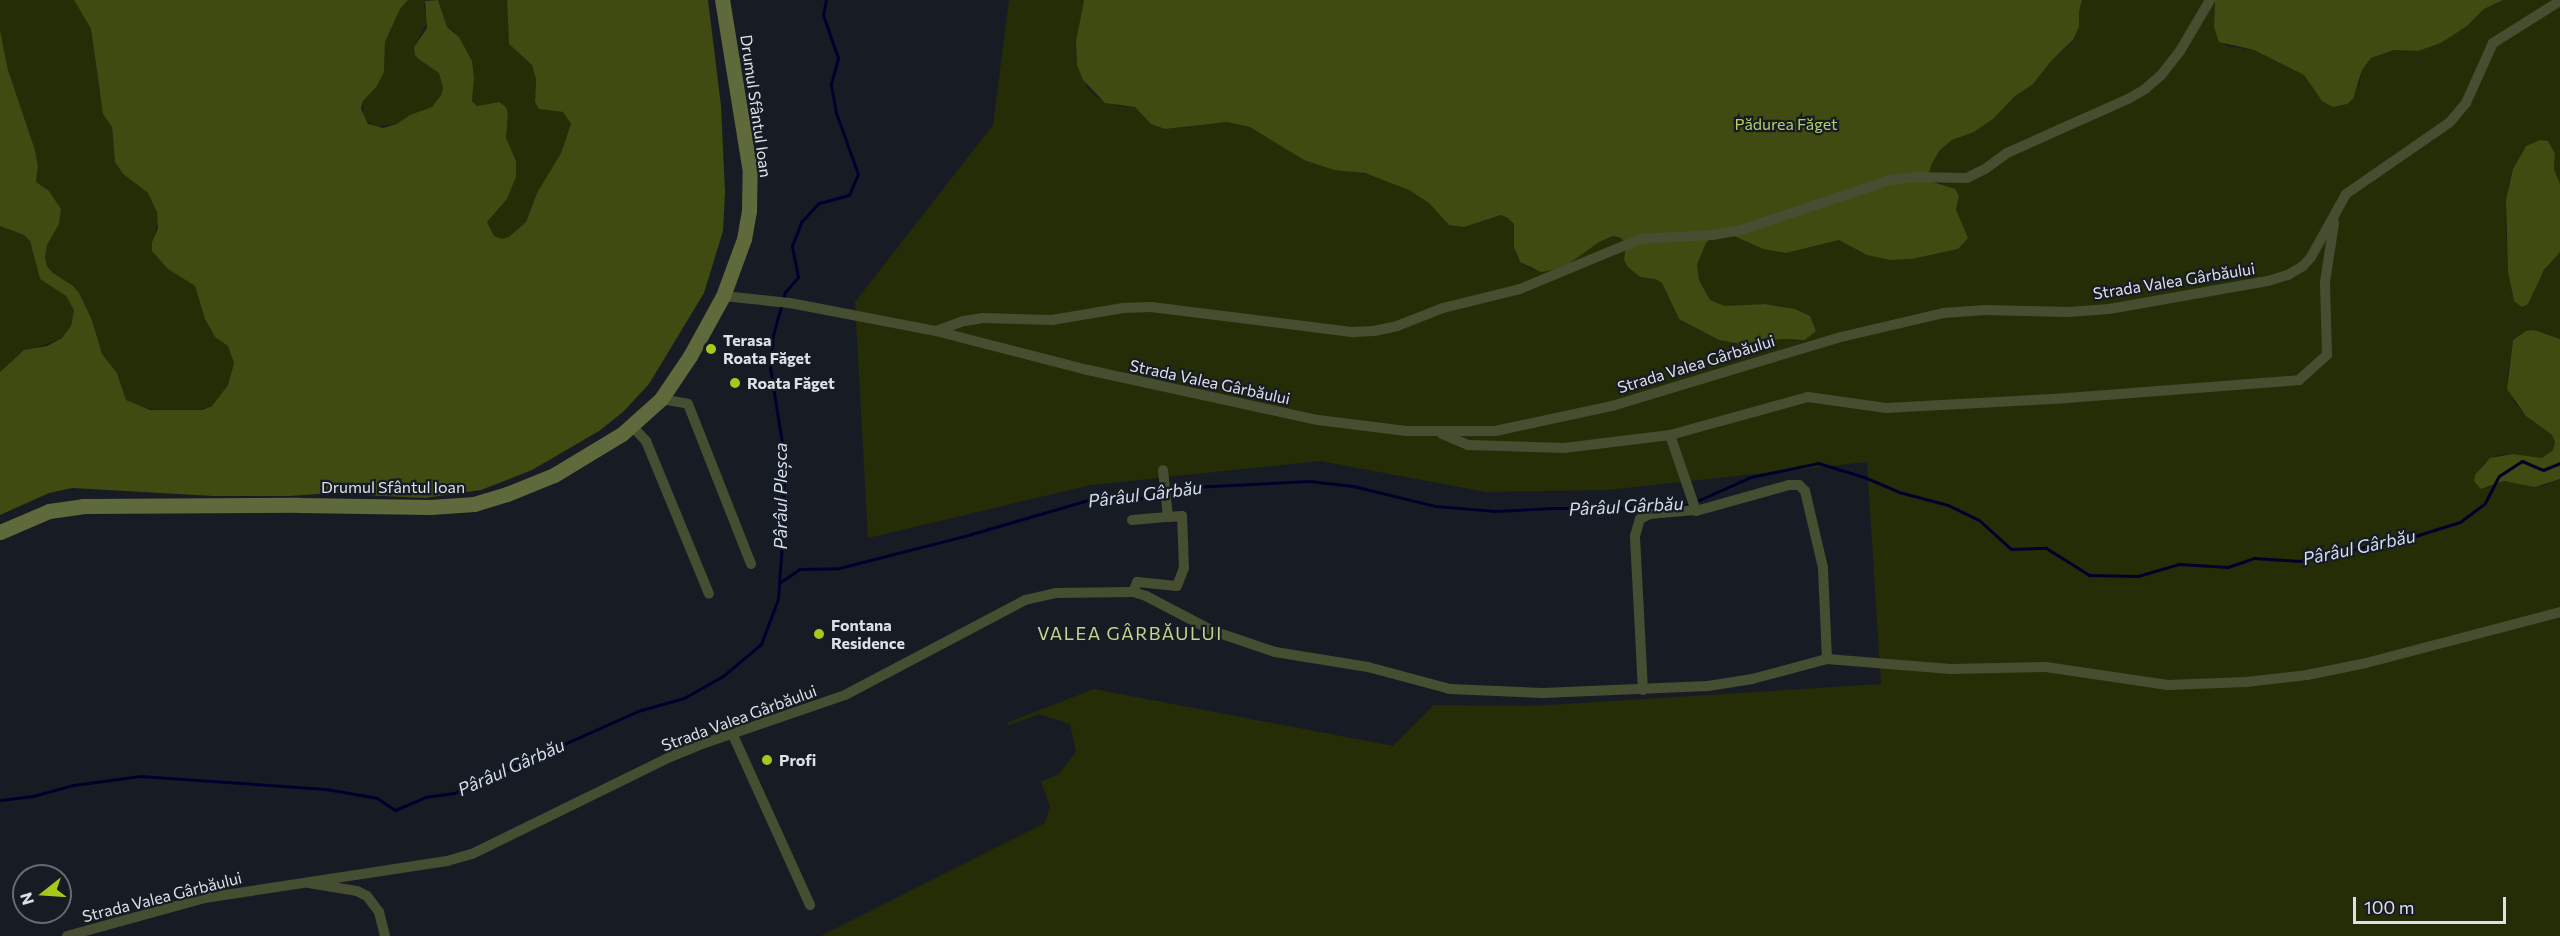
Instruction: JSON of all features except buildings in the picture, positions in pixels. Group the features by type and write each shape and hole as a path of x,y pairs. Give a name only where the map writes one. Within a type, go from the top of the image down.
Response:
{"main road":[{"name":"Drumul Sfântul Ioan","path":"0,532 36,515 67,507 299,505 430,507 474,504 524,488 568,468 632,426 661,399 690,356 723,296 744,239 750,184 722,0"}],"street":[{"path":"936,331 964,321 983,318 1052,320 1139,307 1344,331 1374,331 1397,326 1443,308 1520,289 1640,239 1712,235 1741,230 1890,180 1914,177 1967,178 1985,169 2007,153 2128,99 2145,89 2163,74 2180,51 2210,0"},
{"name":"Strada Valea Gârbăului","path":"723,296 790,303 936,331 1088,370 1318,420 1440,433 1495,431 1612,406 1831,340 1943,313 1986,310 2068,312 2109,309 2268,281 2288,275 2303,266 2324,237 2346,194 2450,122 2466,103 2493,43 2560,1"},
{"path":"1440,433 1468,445 1564,448 1670,435 1808,397 1886,408 2054,399 2299,380 2327,355 2325,282 2337,208"},
{"path":"661,399 688,404 751,564"},
{"path":"632,426 646,441 708,594"},
{"path":"1670,435 1693,510"},
{"path":"1163,470 1168,517"},
{"path":"1643,690 1635,536 1640,519 1650,514 1693,510 1789,485 1799,485 1805,491 1823,568 1827,659"},
{"path":"1132,520 1182,516 1184,568 1177,585 1137,582 1133,592 1146,596 1214,631 1265,649 1368,667 1450,689 1543,693 1643,690 1731,683 1827,659 1951,669 2046,667 2168,685 2246,682 2307,675 2366,663 2560,612"},
{"name":"Strada Valea Gârbăului","path":"67,936 205,898 447,861 472,854 670,757 732,733 845,695 1025,600 1056,593 1133,592"},
{"path":"732,733 810,905"},
{"name":"Strada Valea Gârbăului","path":"300,882 357,891 367,896 379,912 385,936"}],"green space":[{"path":"0,0 74,0 91,29 103,114 112,127 115,161 123,174 148,193 153,201 159,220 152,242 176,274 195,286 210,329 233,354 234,363 228,385 212,406 193,412 171,411 141,408 126,400 117,373 102,354 92,320 79,293 47,266 45,257 47,245 61,217 49,191 36,182 38,166 35,150 8,70 0,30"},
{"path":"74,0 408,0 400,9 385,42 384,72 377,86 363,101 361,109 368,124 383,128 397,124 410,115 432,107 441,95 443,88 439,73 415,55 414,47 427,28 425,1 438,0 447,27 459,37 472,61 474,77 472,101 477,106 499,102 506,107 508,114 506,138 516,161 516,177 507,199 487,222 494,236 502,239 509,237 526,222 537,193 561,153 571,124 563,112 539,109 535,102 536,79 532,65 509,44 507,0 708,0 721,106 725,192 723,231 704,293 649,384 623,412 599,431 532,470 481,490 425,498 361,495 346,492 290,496 213,496 72,488 49,493 0,515 0,372 24,350 47,346 62,338 71,326 74,310 66,296 40,279 30,241 24,235 0,226 0,30 8,70 35,150 38,166 36,182 49,191 61,209 59,224 47,245 45,257 47,266 79,293 92,320 102,354 117,373 126,400 150,410 202,410 212,406 228,385 234,363 228,346 215,337 205,319 195,286 168,269 152,251 152,242 158,228 157,212 148,193 123,174 115,162 112,127 103,114 91,29"},
{"path":"408,0 425,0 424,6 428,21 414,47 415,54 439,73 443,88 432,107 398,124 375,127 363,118 363,101 377,86 384,72 385,42 400,9"},
{"path":"438,0 507,0 509,44 532,64 536,79 535,102 540,109 563,112 571,124 561,153 537,193 526,222 509,238 502,239 494,236 487,222 507,199 516,177 516,161 506,138 508,114 506,107 491,103 477,106 472,100 474,77 472,61 454,31 447,27"},
{"path":"1009,0 1084,0 1076,41 1076,57 1087,87 1098,98 1119,106 1135,107 1151,124 1165,129 1227,122 1250,127 1285,146 1297,156 1342,170 1373,175 1409,190 1429,203 1449,225 1464,227 1501,215 1514,224 1516,255 1520,262 1533,270 1563,268 1598,242 1613,236 1621,238 1626,244 1624,260 1640,277 1656,279 1662,283 1679,319 1719,340 1750,344 1781,339 1797,341 1810,316 1780,306 1765,304 1725,306 1710,300 1699,280 1697,265 1706,243 1711,238 1734,236 1763,249 1786,253 1839,240 1890,260 1912,259 1958,249 1956,210 1958,203 1941,183 1930,181 1928,176 1932,163 1940,150 1952,140 1974,132 1993,119 2014,97 2033,84 2052,60 2073,41 2079,27 2082,0 2215,0 2214,27 2226,46 2254,50 2304,75 2322,101 2359,85 2362,70 2371,58 2394,50 2418,51 2441,43 2467,26 2484,9 2503,0 2560,0 2560,184 2554,169 2555,154 2526,146 2513,169 2509,184 2506,224 2508,272 2514,301 2541,276 2553,257 2560,252 2560,339 2534,330 2513,340 2507,381 2515,403 2532,421 2552,435 2555,442 2553,450 2542,458 2513,454 2497,455 2483,464 2474,481 2485,489 2504,481 2542,486 2560,479 2560,936 821,936 1045,823 1050,806 1041,782 1059,774 1076,752 1070,724 1039,714 1009,725 1007,723 1094,689 1393,746 1434,705 1533,706 1881,684 1867,462 1607,490 1486,492 1320,461 1091,485 868,538 855,302 993,125"},
{"name":"Pădurea Făget","path":"1084,0 2082,0 2079,27 2073,40 2052,60 2033,84 2014,97 1993,119 1974,132 1952,140 1940,150 1932,163 1928,176 1930,181 1955,189 1959,196 1956,210 1968,238 1958,249 1912,259 1890,260 1867,255 1839,240 1786,253 1763,249 1734,236 1711,238 1706,243 1697,265 1699,280 1710,300 1725,306 1765,304 1795,309 1810,316 1816,331 1805,340 1781,339 1742,344 1719,340 1679,319 1662,283 1655,279 1640,277 1628,267 1624,260 1626,244 1621,238 1613,236 1599,242 1563,268 1541,272 1520,262 1514,247 1514,224 1501,215 1464,227 1449,225 1429,203 1409,190 1365,173 1334,170 1304,160 1250,127 1227,122 1165,129 1151,124 1135,107 1105,103 1083,80 1077,65 1076,41"},
{"path":"2215,0 2503,0 2484,9 2467,26 2441,43 2418,51 2394,50 2371,58 2362,70 2353,99 2347,104 2333,107 2322,101 2304,75 2254,50 2219,42 2214,27"},
{"path":"2540,140 2548,141 2555,154 2554,169 2560,184 2560,252 2544,270 2528,304 2522,307 2514,301 2508,272 2506,200 2513,169 2526,146"},
{"path":"0,226 24,235 30,241 40,279 66,296 74,310 71,326 62,338 18,355 0,372"},
{"path":"2534,330 2560,339 2560,479 2535,487 2504,481 2481,489 2474,481 2475,475 2490,458 2513,454 2542,458 2553,450 2555,442 2552,435 2526,416 2507,389 2513,340 2526,331"}],"waterway":[{"name":"Pârâul Gârbău","path":"0,800 33,796 73,785 140,776 326,789 377,798 395,810 425,797 454,793 638,711 684,698 723,676 761,644 778,599 783,530 784,455 770,368 773,335 785,292 798,277 792,246 801,222 819,203 849,195 858,174 836,113 831,84 838,58 823,15 826,0"},
{"name":"Pârâul Gârbău","path":"1169,492 1193,487 1309,481 1353,486 1435,506 1496,511 1553,508 1642,508 1688,505 1751,477 1818,463 1864,477 1899,492 1948,505 1979,520 2011,549 2046,548 2089,575 2138,576 2179,564 2228,567 2254,558 2300,561 2415,536 2460,522 2485,503 2499,476 2522,461 2543,470 2560,463"},
{"name":"Pârâul Gârbău","path":"779,583 800,569 839,568 961,537 1092,499 1137,499 1163,493"}],"place":[{"name":"Terasa Roata Făget","path":"711,349"},
{"name":"Roata Făget","path":"735,383"},
{"name":"Fontana Residence","path":"819,634"},
{"name":"Profi","path":"767,760"}],"district":[{"name":"VALEA GÂRBĂULUI","path":"1130,633"}],"water label":[{"name":"Pârâul Pleșca","path":"780,496"}]}
